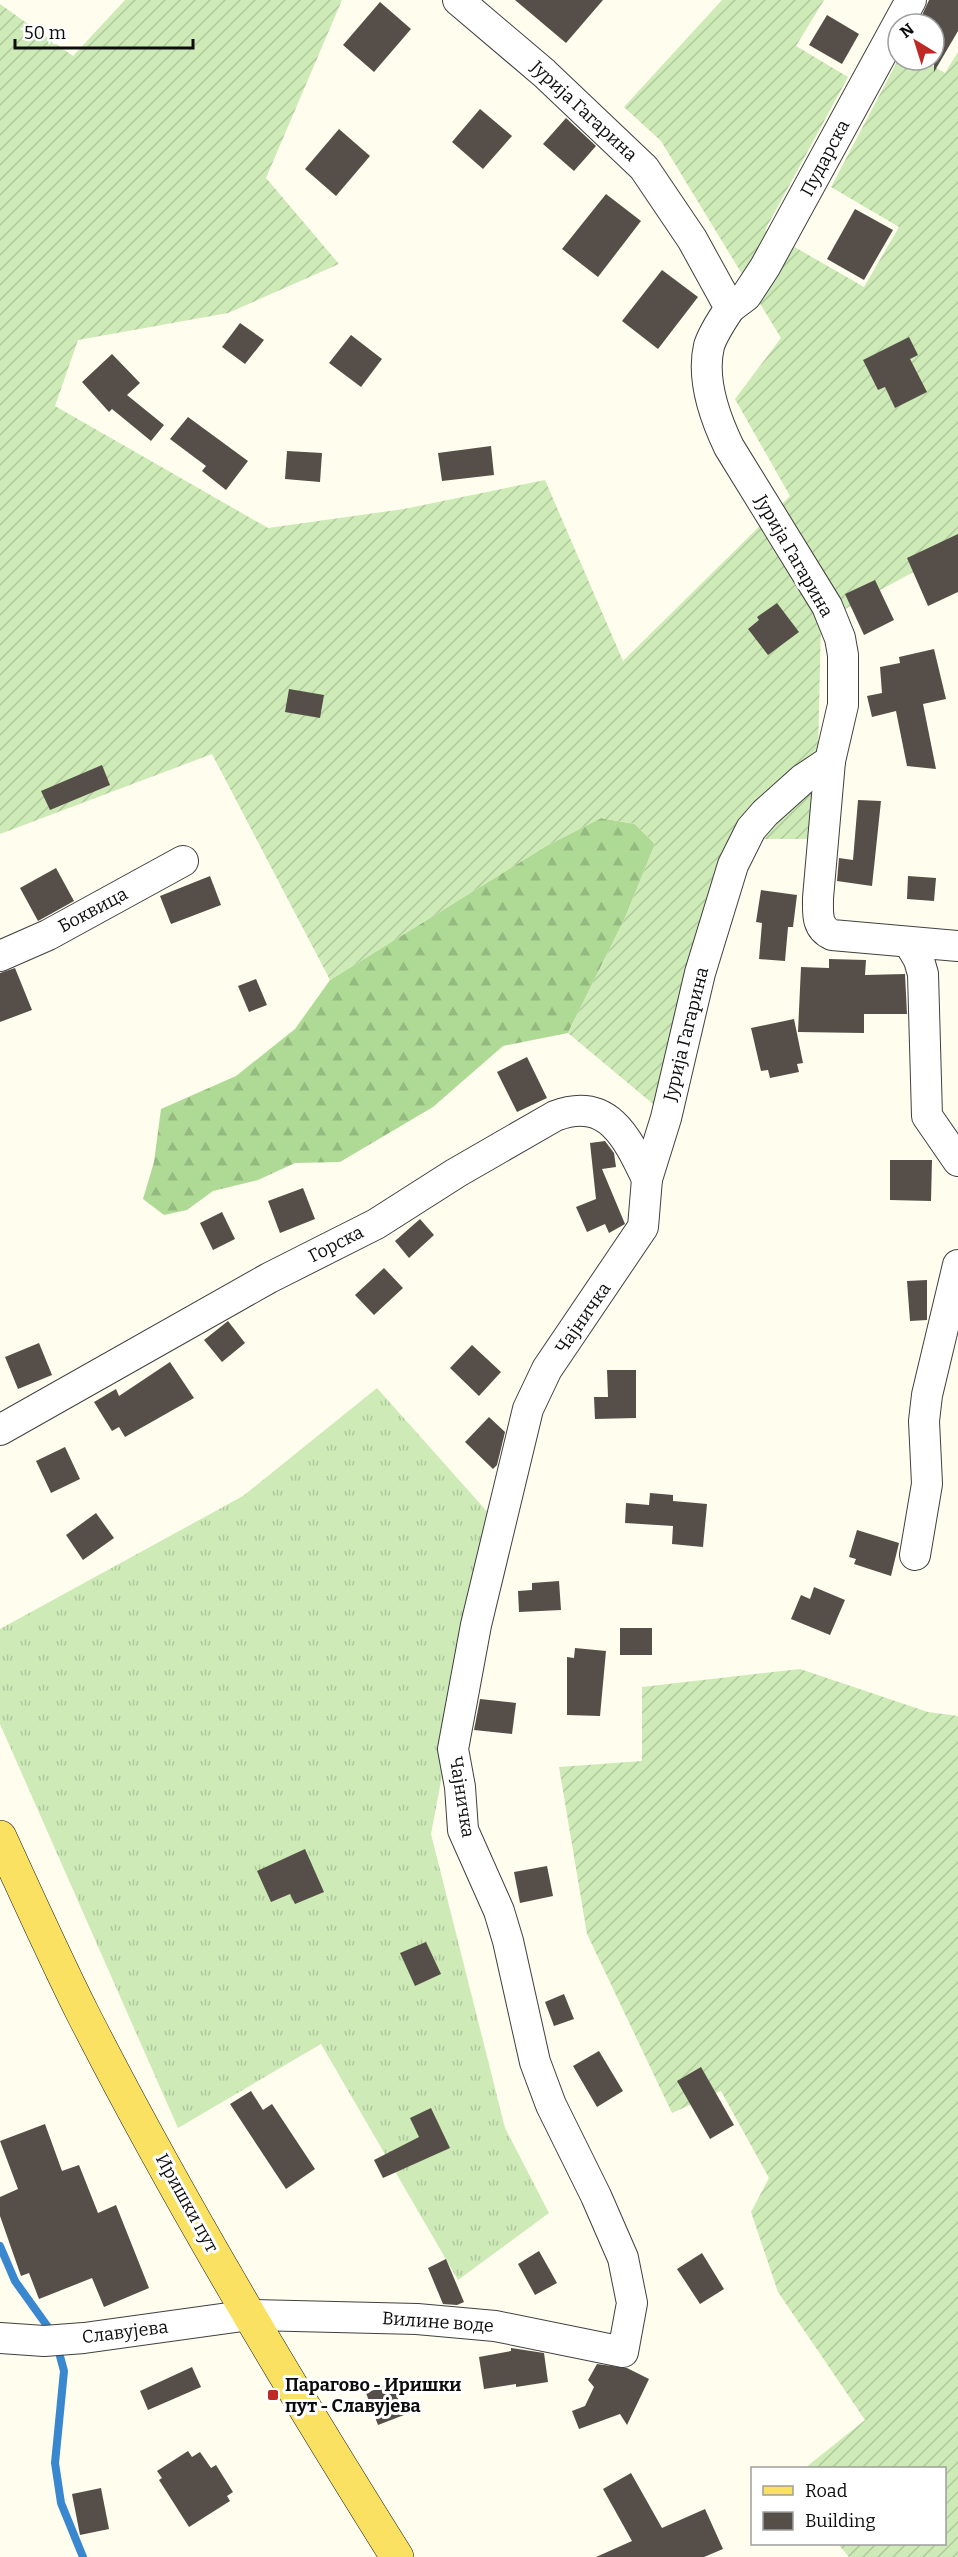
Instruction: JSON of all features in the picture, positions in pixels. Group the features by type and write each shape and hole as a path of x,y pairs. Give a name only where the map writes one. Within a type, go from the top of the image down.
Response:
{"main road":[{"name":"Иришки пут","path":"0,1837 83,2013 250,2315 397,2557"}],"street":[{"name":"Јурија Гагарина","path":"458,0 544,73 644,168 692,239 730,309 710,344 707,360 710,392 717,422 729,447 827,606 840,638 843,655 843,705 830,761 803,779 765,813 751,829 733,865 700,973 666,1118 647,1179"},
{"name":"Пударска","path":"730,309 746,296 765,267 911,0"},
{"path":"830,761 817,917 822,927 832,935 958,946"},
{"name":"Боквица","path":"0,956 48,935 183,861"},
{"path":"909,943 919,960 923,975 927,1116 958,1161"},
{"name":"Горска","path":"0,1430 269,1278 376,1224 456,1173 555,1116 572,1110 586,1110 604,1116 619,1130 634,1152 647,1179"},
{"name":"Чајничка","path":"623,2352 633,2303 623,2258 596,2196 551,2105 534,2061 508,1941 499,1911 463,1830 453,1749 476,1625 528,1409 547,1369 643,1227 647,1179"},
{"path":"915,1555 927,1484 924,1422 927,1395 958,1265"},
{"name":"Вилине воде","path":"250,2315 417,2319 495,2326 623,2352"},
{"name":"Славујева","path":"0,2338 44,2341 84,2338 250,2315"}],"green space":[{"path":"125,0 342,0 266,178 339,264 228,313 78,340 55,406 268,528 404,509 545,480 623,661 790,496 735,399 781,338 661,141 624,107 722,0 824,0 796,46 848,77 765,230 864,287 899,227 831,187 892,72 945,73 958,52 958,548 821,622 816,839 736,839 653,1104 568,1033 625,918 655,844 635,824 601,818 546,846 330,980 212,754 0,834 0,4 73,56"},
{"path":"601,818 635,824 655,844 625,918 568,1033 503,1046 433,1107 340,1162 295,1163 258,1180 213,1191 187,1210 164,1215 143,1199 154,1162 161,1109 236,1076 295,1029 330,980 546,846"},
{"path":"377,1388 491,1516 431,1834 505,2128 549,2213 458,2280 321,2044 178,2128 0,1724 0,1629 243,1496"},
{"path":"800,1669 928,1712 958,1716 958,2557 849,2557 839,2545 946,2545 946,2467 806,2467 865,2420 778,2292 751,2212 769,2178 721,2091 672,2113 587,1934 559,1767 642,1761 642,1687"}],"building":[{"path":"515,0 603,0 566,43"},
{"path":"929,0 958,0 958,31 946,52 946,12 924,12"},
{"path":"380,2 411,29 374,72 343,45"},
{"path":"827,15 859,34 842,64 809,45"},
{"path":"480,109 512,136 483,169 452,142"},
{"path":"566,118 596,146 574,171 543,144"},
{"path":"339,129 370,156 336,196 305,169"},
{"path":"606,194 641,221 598,277 562,249"},
{"path":"855,209 893,230 864,280 827,259"},
{"path":"662,270 698,297 658,349 622,321"},
{"path":"240,323 264,340 245,364 222,347"},
{"path":"351,335 382,359 361,387 329,363"},
{"path":"909,337 918,355 910,359 927,392 895,408 885,387 878,390 863,360"},
{"path":"112,354 140,383 127,395 164,425 151,441 112,409 109,412 82,382"},
{"path":"188,417 248,461 226,490 202,471 206,466 170,439"},
{"path":"491,446 494,475 442,481 438,453"},
{"path":"287,451 322,453 320,482 285,479"},
{"path":"958,534 958,592 928,606 907,558"},
{"path":"875,580 894,620 864,635 845,594"},
{"path":"777,603 799,632 768,655 748,629 759,620 757,617"},
{"path":"934,649 946,699 923,704 936,769 907,766 896,711 872,717 867,696 882,693 880,667 900,663 899,657"},
{"path":"289,689 324,695 320,718 285,712"},
{"path":"102,765 110,785 50,810 41,791"},
{"path":"858,800 881,801 872,886 837,881 839,858 853,860"},
{"path":"56,868 74,901 38,921 20,888"},
{"path":"210,876 221,905 171,924 160,896"},
{"path":"908,876 936,878 934,901 907,899"},
{"path":"761,890 797,895 793,927 788,927 785,961 759,959 762,923 756,922"},
{"path":"829,959 866,960 865,975 905,974 907,1014 864,1014 864,1033 798,1032 801,967 829,968"},
{"path":"15,968 32,1010 0,1022 0,973"},
{"path":"256,979 267,1005 249,1012 238,986"},
{"path":"794,1019 803,1063 797,1064 799,1072 770,1078 768,1070 761,1071 751,1028"},
{"path":"527,1057 547,1098 517,1112 497,1072"},
{"path":"605,1141 614,1153 616,1167 602,1169 625,1224 609,1233 605,1224 587,1232 576,1207 596,1199 590,1143"},
{"path":"890,1160 932,1160 931,1201 890,1200"},
{"path":"303,1188 315,1219 280,1233 268,1201"},
{"path":"222,1212 235,1239 213,1250 200,1223"},
{"path":"420,1219 434,1235 409,1258 395,1241"},
{"path":"384,1268 403,1288 374,1315 355,1295"},
{"path":"927,1280 927,1320 910,1321 907,1281"},
{"path":"228,1321 245,1343 222,1362 204,1340"},
{"path":"39,1343 52,1375 18,1389 5,1357"},
{"path":"472,1345 501,1372 479,1396 450,1368"},
{"path":"170,1362 194,1398 125,1437 119,1427 112,1431 94,1402 116,1389 119,1396"},
{"path":"607,1370 636,1370 636,1418 595,1419 594,1397 608,1397"},
{"path":"489,1417 505,1432 497,1465 493,1469 465,1442"},
{"path":"65,1447 80,1479 51,1493 36,1461"},
{"path":"650,1493 673,1495 673,1501 707,1504 703,1547 672,1544 673,1526 625,1523 626,1503 649,1505"},
{"path":"96,1513 114,1538 83,1560 66,1535"},
{"path":"857,1530 899,1543 891,1576 854,1564 856,1559 849,1557"},
{"path":"559,1581 561,1610 519,1612 518,1591 532,1590 532,1583"},
{"path":"814,1587 845,1600 830,1635 791,1619 801,1595 810,1599"},
{"path":"620,1628 652,1628 652,1655 620,1655"},
{"path":"575,1648 606,1651 600,1716 567,1715 567,1657 574,1658"},
{"path":"480,1699 516,1703 512,1734 474,1730"},
{"path":"305,1849 324,1892 295,1904 290,1894 271,1902 257,1871"},
{"path":"547,1866 553,1896 520,1903 514,1872"},
{"path":"426,1942 441,1974 415,1986 400,1953"},
{"path":"564,1994 574,2019 554,2026 545,2002"},
{"path":"599,2051 623,2091 597,2107 573,2066"},
{"path":"701,2067 734,2125 710,2139 677,2081"},
{"path":"251,2091 263,2110 272,2104 315,2169 286,2189 230,2104"},
{"path":"431,2108 450,2148 383,2178 374,2160 419,2137 410,2118"},
{"path":"45,2124 62,2171 79,2165 98,2213 116,2205 149,2288 104,2307 92,2278 39,2299 29,2273 21,2276 0,2216 0,2197 18,2189 0,2141"},
{"path":"539,2251 557,2283 535,2295 518,2264"},
{"path":"702,2253 724,2289 700,2304 677,2269"},
{"path":"446,2259 464,2302 457,2305 443,2304 428,2268"},
{"path":"511,2348 544,2353 548,2382 484,2389 479,2357 511,2351"},
{"path":"597,2364 627,2368 649,2379 627,2425 620,2414 579,2429 572,2411 585,2406 594,2387 588,2380"},
{"path":"192,2367 201,2387 148,2410 140,2391"},
{"path":"392,2383 404,2415 378,2425 366,2393"},
{"path":"188,2451 192,2457 200,2452 211,2468 216,2465 233,2492 227,2496 230,2501 189,2527 159,2480 162,2478 157,2471"},
{"path":"631,2473 662,2528 705,2509 723,2549 704,2557 596,2557 632,2541 603,2489"},
{"path":"101,2488 109,2529 80,2535 72,2494"}],"waterway":[{"path":"0,2246 15,2281 53,2334"},
{"path":"57,2345 64,2371 55,2463 61,2503 83,2557"}],"place":[{"name":"Парагово - Иришки пут - Славујева","path":"273,2395"}]}
